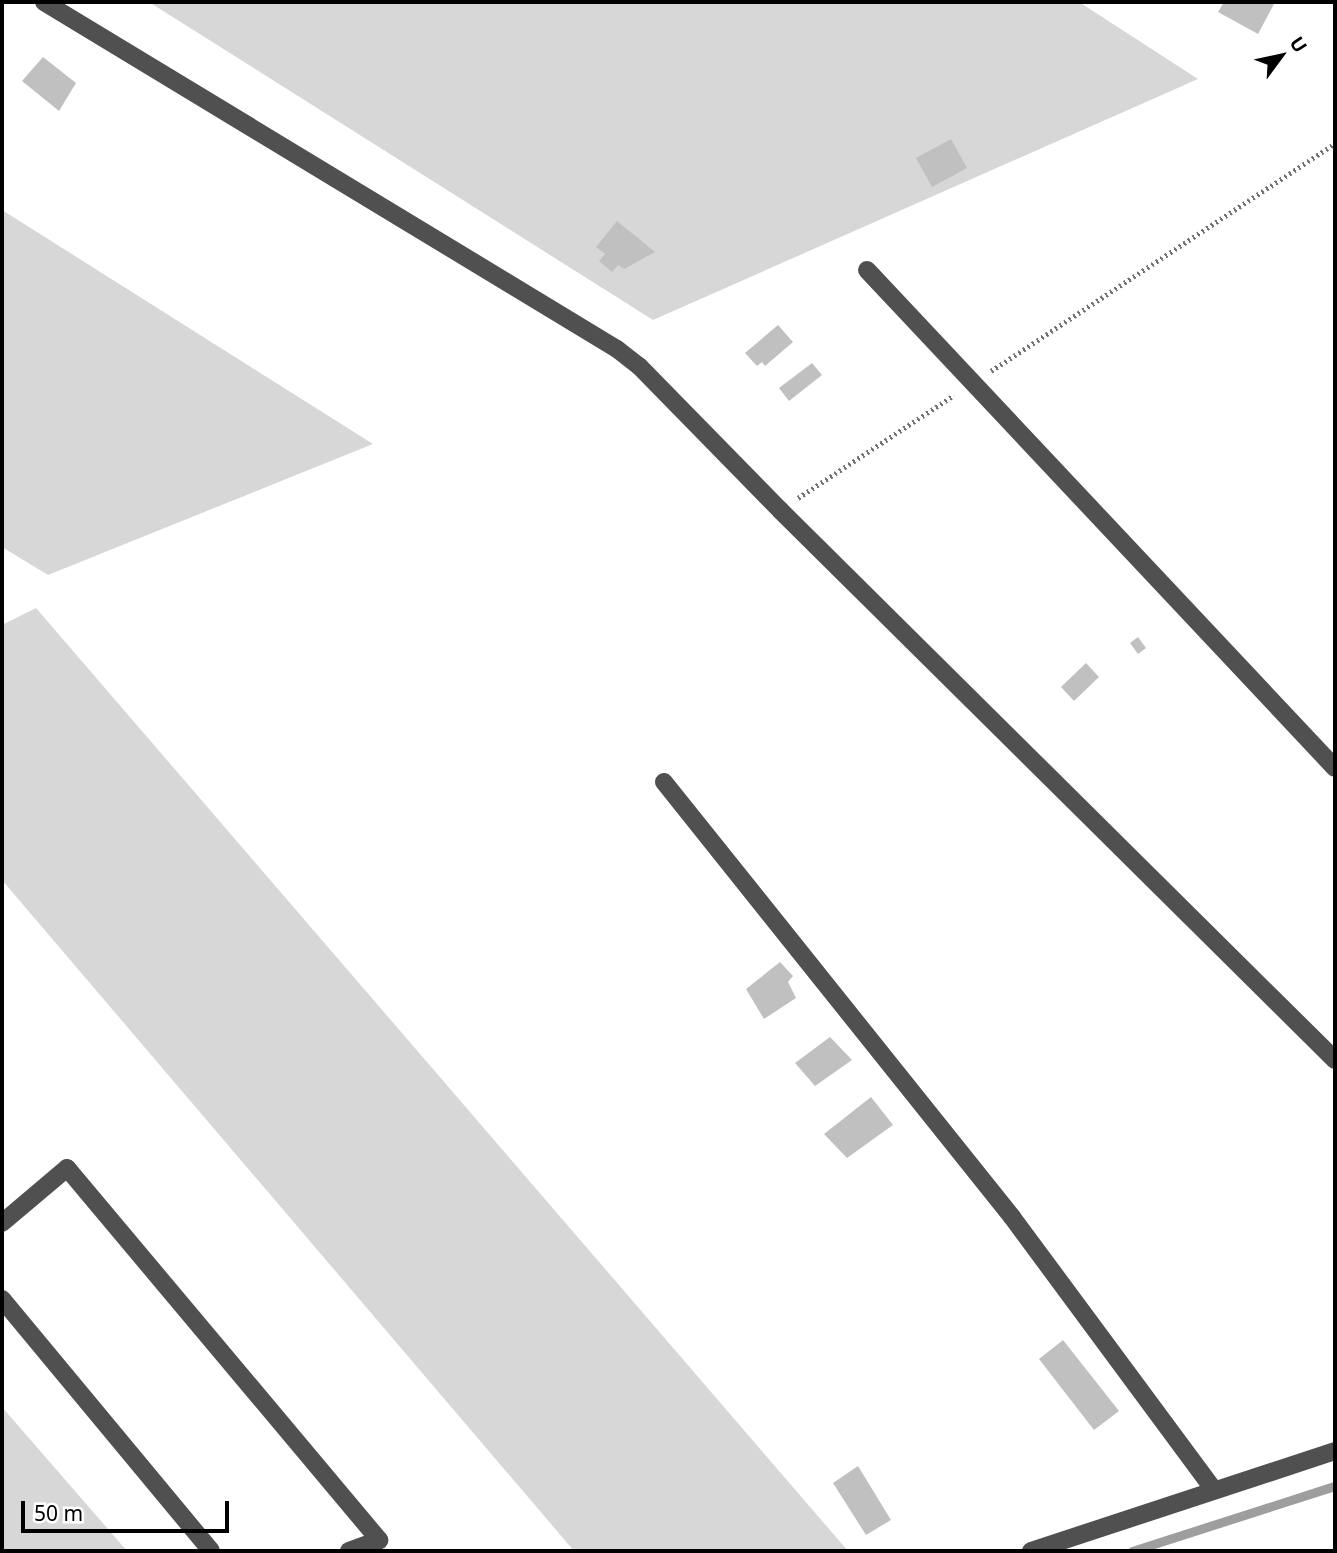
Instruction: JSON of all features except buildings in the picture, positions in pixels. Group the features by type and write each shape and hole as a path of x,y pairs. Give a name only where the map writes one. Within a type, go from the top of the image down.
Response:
{"street":[{"path":"44,2 617,349 639,366 780,510 1335,1060"},
{"path":"867,270 1335,768"},
{"path":"664,782 1012,1217 1214,1490"},
{"path":"2,1223 67,1168 379,1540 349,1551"},
{"path":"2,1299 211,1551"},
{"path":"1031,1551 1335,1451"}],"path":[{"path":"988,372 1335,143"},
{"path":"780,510 965,388"}],"shaded area":[{"path":"149,2 1079,2 1198,79 653,320"},
{"path":"2,210 373,444 48,575 2,547"},
{"path":"36,608 848,1551 574,1551 2,880 2,625"},
{"path":"2,1407 127,1551 2,1551"}],"waterway":[{"path":"1132,1551 1335,1486"}]}
